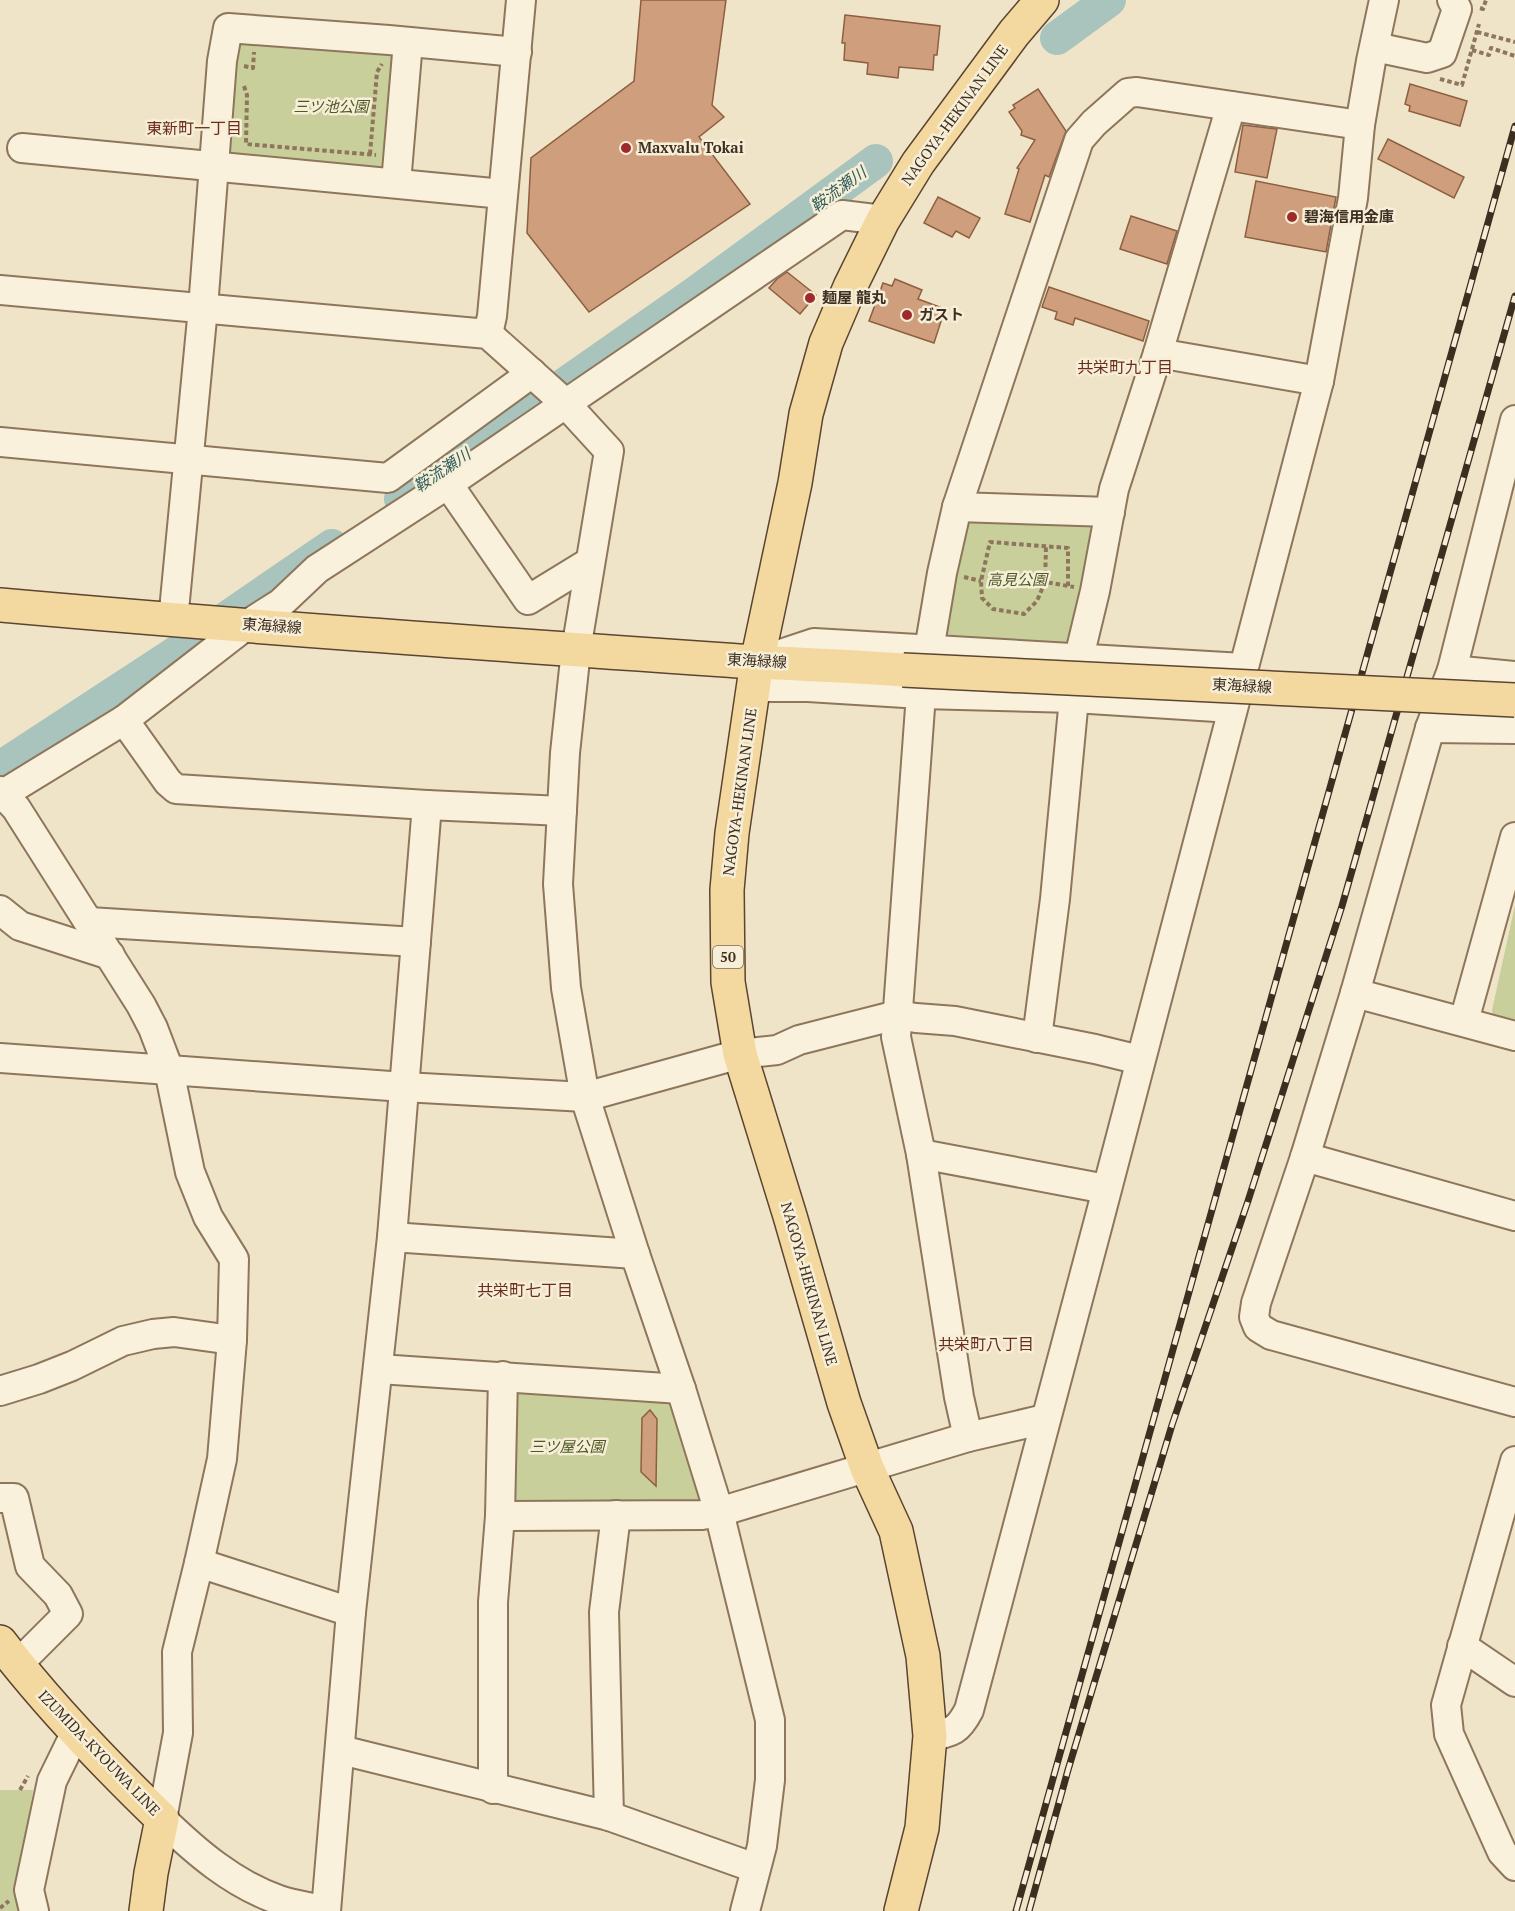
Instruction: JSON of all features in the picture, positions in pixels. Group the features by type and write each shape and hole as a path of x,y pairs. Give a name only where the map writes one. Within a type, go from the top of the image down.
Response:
{"main road":[{"name":"NAGOYA-HEKINAN LINE","path":"901,1911 922,1828 930,1736 923,1656 896,1531 867,1468 844,1403 740,1054 728,982 727,890 732,833 756,674 795,483 806,414 826,343 849,287 883,220 918,163 1014,33 1042,0"},
{"name":"東海緑線","path":"0,605 180,621 576,650 756,674 912,682 1515,700"},
{"name":"IZUMIDA-KYOUWA LINE","path":"9,1653 76,1732 162,1819 146,1911"}],"street":[{"path":"488,334 492,316 521,0"},
{"path":"930,1736 950,1733 961,1726 969,1710 1243,668 1318,381 1353,198 1360,125 1384,0"},
{"path":"1375,47 1427,58 1442,53 1457,9 1452,0"},
{"path":"180,621 189,459 222,61 228,28 517,52"},
{"path":"396,183 398,41"},
{"path":"929,650 942,573 957,507 1079,140 1094,123 1128,93 1137,92 1360,125"},
{"path":"1037,1038 1055,899 1074,698 1080,658 1081,588 1110,512 1114,489 1158,352 1231,106"},
{"path":"22,147 503,194"},
{"path":"427,805 392,1237 351,1612 341,1750 325,1911 280,1900 252,1888 212,1864 162,1819 178,1734 177,1652 222,1459 232,1340 234,1259 208,1217 190,1172 169,1071 153,1028 110,955 16,808 1,793 124,720 241,624 282,603 316,569 448,484 563,401 842,215 883,220"},
{"path":"0,290 488,334 563,401 609,452 576,650 565,753 558,884 566,988 585,1097 719,1512 770,1720 770,1780 762,1846 745,1911"},
{"path":"1158,352 1318,381"},
{"path":"0,442 388,478 535,375"},
{"path":"1515,420 1452,670 1430,728 1355,993 1305,1157 1256,1303 1254,1317 1258,1327 1271,1335 1515,1402"},
{"path":"448,484 528,600 590,562"},
{"path":"957,507 1110,512"},
{"path":"756,674 814,643 1243,668"},
{"path":"1452,670 1515,675"},
{"path":"968,1437 959,1397 921,1154 896,1036 912,682 1074,698 1232,708"},
{"path":"124,720 168,782 176,789 562,811"},
{"path":"1430,728 1515,729"},
{"path":"1464,1021 1513,853"},
{"path":"0,910 20,926 110,955"},
{"path":"89,922 416,942"},
{"path":"1355,993 1515,1036"},
{"path":"0,1058 404,1087 585,1097 740,1054 777,1050 799,1040 897,1015 955,1021 1095,1048 1140,1060"},
{"path":"921,1154 1107,1188"},
{"path":"1305,1157 1515,1216"},
{"path":"392,1237 635,1254"},
{"path":"0,1391 50,1375 123,1341 153,1334 174,1332 232,1340"},
{"path":"379,1369 681,1389"},
{"path":"493,1789 493,1602 500,1516 503,1376"},
{"path":"500,1516 702,1515 719,1512 968,1437 1045,1419"},
{"path":"1515,1461 1504,1536 1462,1646 1446,1705 1449,1734 1502,1852 1515,1866"},
{"path":"0,1498 14,1498 30,1566 58,1595 68,1614 9,1653"},
{"path":"609,1816 604,1612 616,1515"},
{"path":"199,1563 351,1612"},
{"path":"1462,1646 1515,1682"},
{"path":"34,1911 29,1890 52,1781 76,1732"},
{"path":"341,1750 609,1816 755,1868"}],"path":[{"path":"1484,9 1471,50 1489,55 1491,48 1515,56"},
{"path":"1477,32 1515,42"},
{"path":"242,78 248,95 246,144 370,154 376,72 398,41"},
{"path":"1046,546 1046,582 1037,601 1024,614 993,609 982,598 981,581 990,542 1046,546 1068,548 1081,588 1046,582"}],"green space":[{"name":"三ツ池公園","path":"242,34 397,49 386,176 224,154 234,43"},
{"name":"高見公園","path":"970,514 1091,519 1096,530 1069,646 948,640 939,632"},
{"path":"1515,905 1515,1025 1493,1019 1492,1010"},
{"name":"三ツ屋公園","path":"519,1385 670,1400 701,1501 513,1506 511,1394"},
{"path":"0,1790 33,1790 23,1856 18,1911 0,1911"}],"building":[{"name":"Maxvalu Tokai","path":"641,0 726,0 712,105 724,117 699,137 750,204 589,312 527,233 531,158 634,81"},
{"path":"845,15 940,26 933,70 899,67 898,78 867,74 868,63 844,60 845,43 842,43"},
{"path":"1410,84 1467,101 1460,126 1409,111 1410,106 1405,104"},
{"path":"1038,89 1066,131 1049,177 1045,175 1030,222 1005,214 1019,169 1017,168 1035,140 1021,135 1022,131 1009,112 1015,108 1013,105"},
{"path":"1243,125 1277,129 1267,178 1235,172"},
{"path":"1388,139 1464,177 1454,198 1378,159"},
{"name":"碧海信用金庫","path":"1256,181 1336,197 1326,252 1245,237"},
{"path":"938,197 980,218 969,238 956,231 952,237 924,223"},
{"path":"1131,216 1177,231 1167,264 1120,249"},
{"path":"787,272 816,295 800,314 769,288"},
{"name":"ガスト","path":"895,279 922,290 918,299 945,309 934,343 869,321 883,283 892,286"},
{"path":"1049,287 1149,321 1143,341 1075,318 1073,325 1055,319 1057,312 1042,307"},
{"path":"650,1410 657,1419 656,1486 641,1472 642,1418"}],"waterway":[{"name":"鞍流瀬川","path":"1057,38 1109,0"},
{"name":"鞍流瀬川","path":"401,499 693,295 876,161"},
{"name":"鞍流瀬川","path":"0,768 173,655 332,546"}],"railway":[{"path":"1016,1911 1515,126"},
{"path":"1029,1911 1068,1770 1172,1425 1248,1201 1342,906 1515,296"}],"place":[{"name":"Maxvalu Tokai","path":"626,148"},
{"name":"碧海信用金庫","path":"1292,217"},
{"name":"麺屋 龍丸","path":"810,298"},
{"name":"ガスト","path":"907,315"}],"district":[{"name":"東新町一丁目","path":"194,128"},
{"name":"共栄町九丁目","path":"1125,367"},
{"name":"共栄町七丁目","path":"525,1290"},
{"name":"共栄町八丁目","path":"986,1344"}]}
